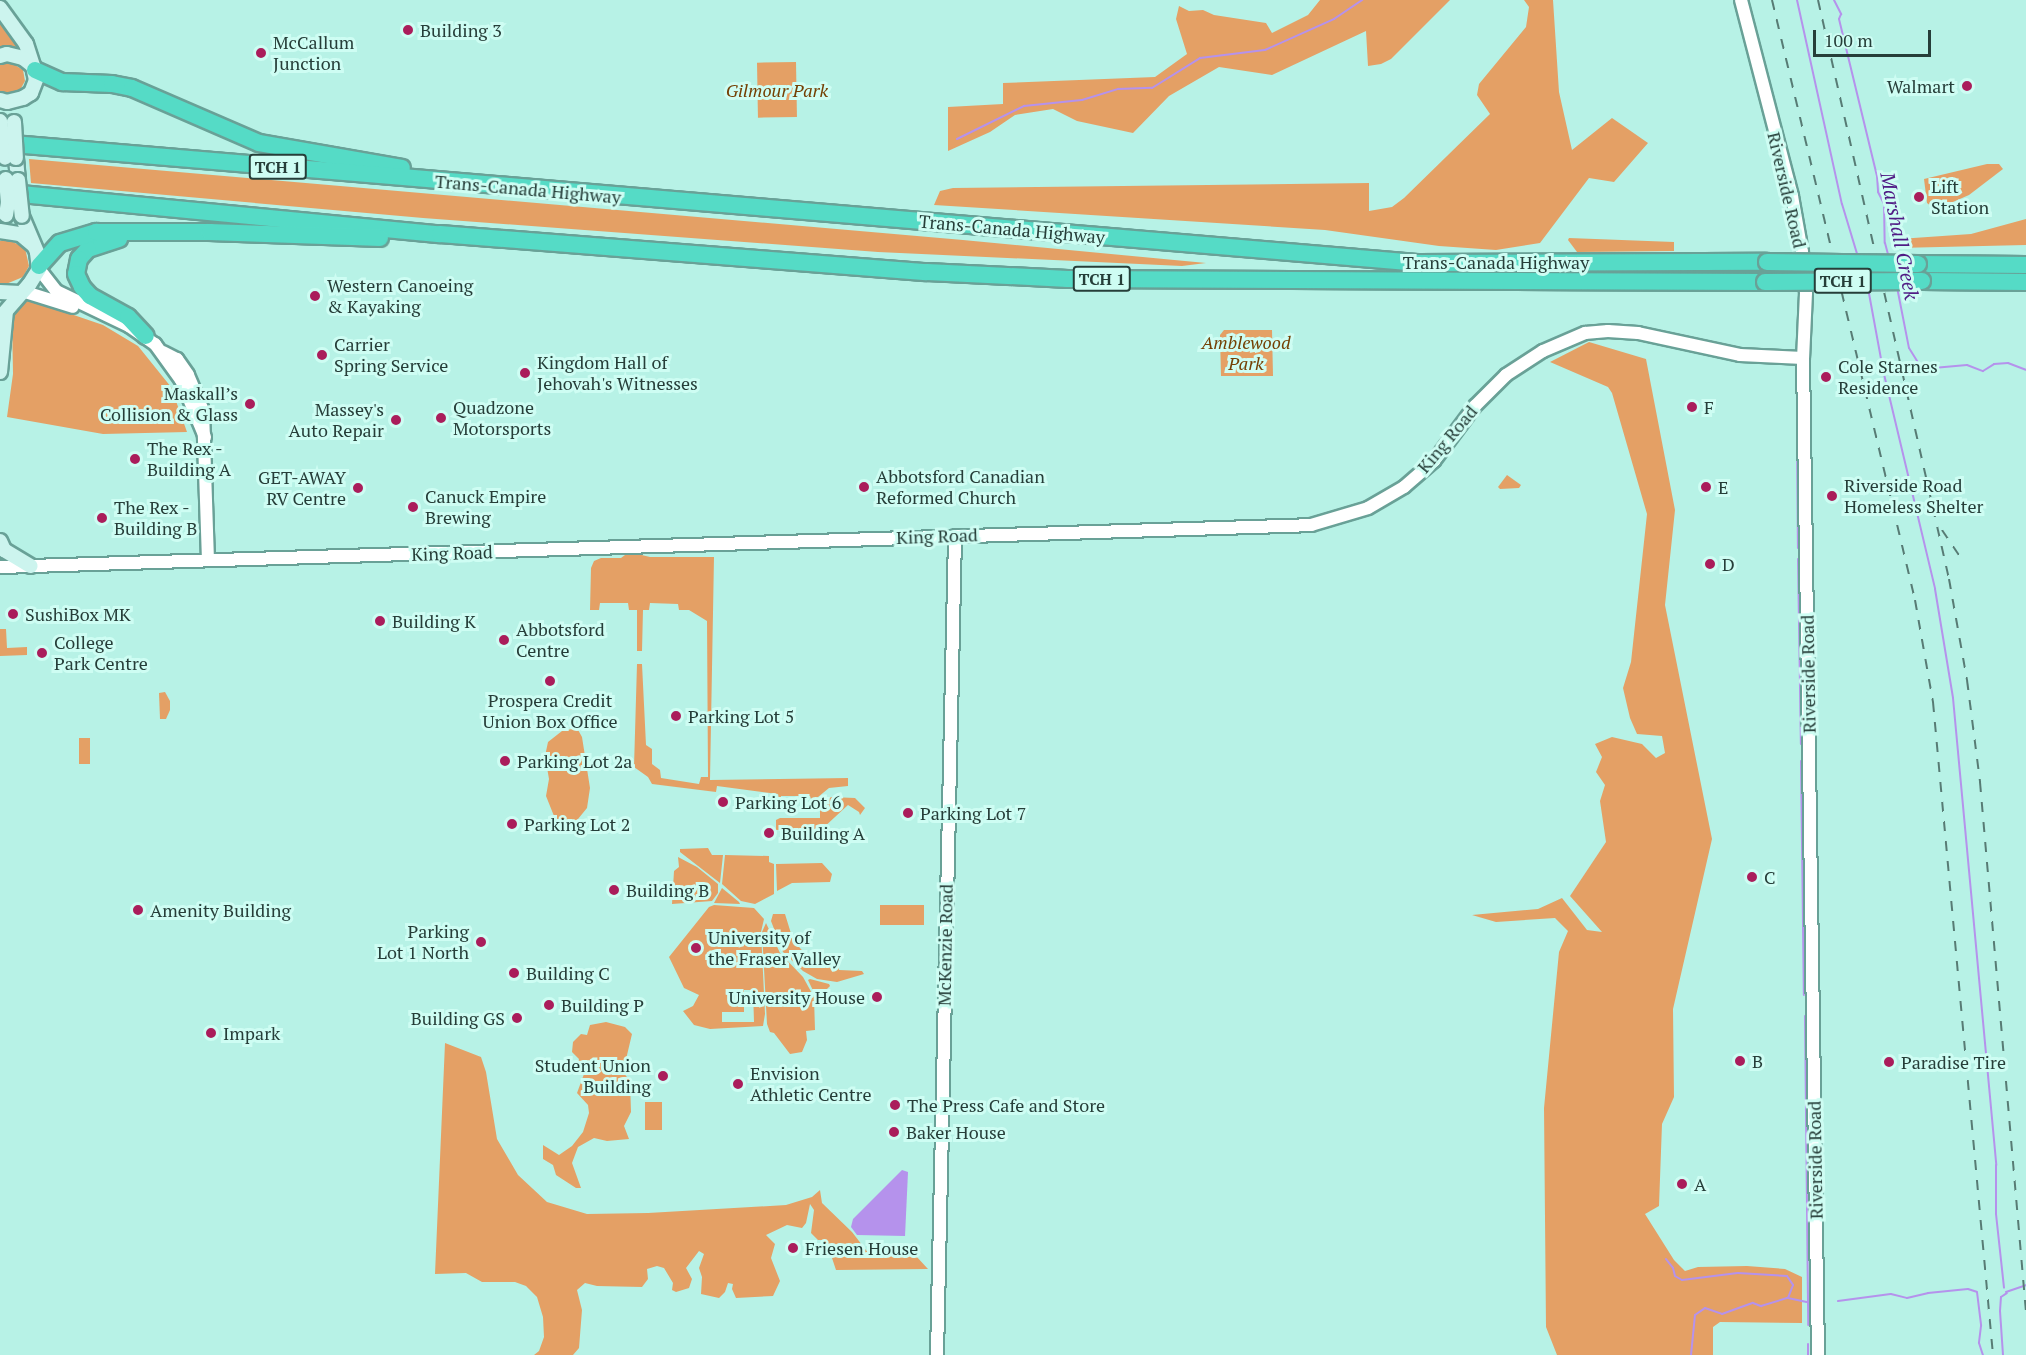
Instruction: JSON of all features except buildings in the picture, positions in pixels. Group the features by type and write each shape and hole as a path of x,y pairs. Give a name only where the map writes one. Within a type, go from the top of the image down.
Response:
{"highway":[{"path":"34,68 62,82 112,84 132,88 232,133 270,146 557,192"},
{"name":"Trans-Canada Highway","path":"7,153 557,192 1417,263 2026,263"},
{"name":"Trans-Canada Highway","path":"8,184 440,234 927,272 1068,279 2026,282"},
{"path":"39,267 60,243 85,234 120,230 349,238 419,238 440,234"},
{"path":"146,336 128,317 98,301 82,287 76,274 81,256 92,246 110,240 186,236 210,232"}],"main road":[{"path":"0,8 26,44 36,80 31,93 5,121 9,202 3,220"},
{"path":"0,56 15,55 34,68"},
{"path":"0,100 15,101 31,93"},
{"path":"0,372 6,311 39,267 34,246 8,184"},
{"path":"0,231 20,234 34,246"},
{"path":"0,292 21,292"},
{"path":"0,541 4,550 31,566"}],"street":[{"name":"Riverside Road","path":"1741,0 1792,196 1802,252 1806,293 1803,358 1818,1355"},
{"path":"39,267 56,291 146,336 163,352 177,359 188,375 203,410 208,560"},
{"path":"21,292 99,313"},
{"name":"King Road","path":"0,567 1311,525 1350,515 1387,498 1419,475 1447,445 1474,406 1506,375 1543,351 1585,333 1608,331 1638,333 1740,355 1803,358"},
{"name":"McKenzie Road","path":"937,1355 955,536"}],"green space":[{"path":"1320,0 1450,0 1391,59 1381,64 1368,66 1366,31 1272,75 1219,67 1169,96 1133,133 1077,121 1053,109 1015,115 990,132 948,151 948,107 1003,104 1003,83 1155,77 1187,54 1176,19 1179,6 1189,11 1203,10 1214,15 1266,23 1272,33 1308,15"},
{"path":"1524,0 1553,0 1559,92 1572,150 1612,118 1648,143 1614,182 1589,178 1540,243 1496,250 1439,246 1325,230 934,205 940,191 953,188 1369,183 1369,211 1392,207 1490,114 1477,95 1479,84 1526,27 1529,7"},
{"path":"0,21 16,40 20,50 0,50"},
{"path":"10,62 23,70 25,81 20,90 11,94 0,91 0,65"},
{"name":"Gilmour Park","path":"796,62 797,117 758,118 757,63"},
{"path":"29,159 1206,263 1182,266 878,252 423,218 31,183"},
{"path":"1987,164 1999,164 2003,169 1969,195 1946,205 1931,206 1927,203 1924,179"},
{"path":"2026,219 2026,245 1897,248 1899,239 1971,234"},
{"path":"1569,238 1674,242 1674,251 1577,252 1568,240"},
{"path":"9,240 25,248 29,266 23,277 6,284 0,283 0,241"},
{"path":"27,299 103,325 138,346 171,387 187,432 103,434 7,417 13,374 12,317 20,301"},
{"name":"Amblewood Park","path":"1224,330 1272,330 1273,376 1221,376 1220,335"},
{"path":"1589,342 1646,359 1675,510 1665,605 1712,839 1673,1009 1674,1097 1662,1124 1659,1206 1645,1214 1674,1260 1685,1271 1698,1267 1747,1266 1785,1269 1802,1277 1802,1323 1720,1322 1713,1327 1713,1355 1557,1355 1546,1327 1544,1108 1559,952 1568,931 1555,918 1496,922 1472,915 1538,909 1562,898 1587,930 1602,932 1570,896 1606,842 1600,801 1605,785 1596,772 1602,757 1595,744 1612,737 1642,744 1656,758 1665,753 1662,736 1637,734 1630,718 1623,688 1631,662 1647,514 1612,393 1608,387 1550,362"},
{"path":"1507,475 1521,485 1519,488 1500,489 1498,487"},
{"path":"629,552 650,557 714,557 710,780 848,778 848,786 829,788 812,802 810,796 781,796 780,803 778,794 717,786 716,792 652,784 648,777 634,767 637,664 642,664 646,745 652,749 652,764 660,770 661,778 699,784 701,777 708,777 707,621 689,610 679,610 678,604 650,603 649,610 643,610 642,651 637,651 637,610 629,610 628,603 600,603 599,610 590,610 591,568 594,561 601,558 621,558"},
{"path":"0,629 6,629 7,648 27,647 27,655 0,656"},
{"path":"165,692 170,701 170,710 166,719 160,719 159,693"},
{"path":"577,728 582,737 590,788 587,808 578,819 570,824 556,821 546,796 549,779 545,756 548,742 562,731"},
{"path":"79,738 90,738 90,764 79,764"},
{"path":"831,797 855,798 865,808 860,815 848,805 822,829 808,827 808,829 776,830 776,820 780,818 820,818 820,808"},
{"path":"708,848 712,855 723,855 720,883 680,852 680,849"},
{"path":"725,855 769,856 769,862 774,864 774,894 755,904 741,901 722,884"},
{"path":"678,857 697,867 718,884 718,893 712,901 672,904 674,871 679,867"},
{"path":"822,863 832,874 830,882 792,883 777,891 776,864"},
{"path":"722,888 739,902 740,904 714,903"},
{"path":"714,905 754,908 764,919 761,932 765,1014 763,1026 710,1029 694,1025 683,1011 693,1006 699,995 684,988 669,957 709,907","holes":["744,990 753,990 754,1022 722,1022 722,1012 744,1012"]},
{"path":"880,905 924,905 924,925 880,925"},
{"path":"773,914 785,914 793,940 807,956 823,963 838,965 839,970 862,971 864,974 837,982 817,979 803,971 783,952 771,921"},
{"path":"766,923 780,953 803,977 814,997 815,1030 806,1031 807,1040 802,1052 790,1054 774,1033 770,1032 767,1024 762,932"},
{"path":"808,980 830,986 817,999"},
{"path":"606,1022 625,1027 632,1034 623,1072 630,1081 631,1112 624,1126 629,1139 607,1141 594,1138 578,1147 572,1163 581,1188 576,1188 556,1175 553,1165 543,1159 543,1145 559,1155 572,1146 583,1132 589,1113 588,1105 577,1093 584,1074 577,1066 579,1059 572,1052 573,1042 581,1034 587,1035 590,1025"},
{"path":"445,1043 481,1057 486,1072 497,1139 518,1175 547,1202 587,1214 648,1213 786,1205 812,1197 820,1190 822,1203 852,1232 869,1254 916,1256 928,1269 836,1270 832,1258 824,1252 826,1246 824,1240 818,1240 811,1233 814,1210 810,1204 806,1223 802,1228 787,1225 766,1235 775,1244 771,1258 780,1281 773,1296 736,1298 732,1289 733,1284 728,1283 725,1292 719,1298 701,1294 702,1277 699,1268 704,1254 699,1251 686,1268 692,1279 689,1288 676,1292 672,1290 673,1283 664,1268 657,1266 647,1269 648,1279 642,1287 597,1286 585,1283 577,1290 582,1310 579,1348 573,1355 534,1355 539,1351 544,1337 543,1317 537,1297 526,1286 515,1282 482,1282 466,1273 435,1274"},
{"path":"645,1102 662,1102 662,1130 645,1130"}],"shaded area":[{"path":"902,1170 908,1172 905,1236 857,1235 851,1227 853,1219"}],"waterway":[{"path":"957,139 1024,106 1082,100 1118,89 1152,88 1200,58 1265,50 1334,19 1362,0"},
{"path":"1797,0 1842,204 1858,257"},
{"name":"Marshall Creek","path":"1834,0 1841,14 1839,19 1877,176 1878,192 1884,204 1885,243 1889,258"},
{"name":"Marshall Creek","path":"1897,287 1909,348 1922,369 1967,365 1983,371 1994,364 2008,363 2026,370"},
{"path":"1868,288 1883,370 1896,374"},
{"path":"1796,362 1797,391"},
{"path":"1883,370 1935,589 1953,698 1996,1165 1996,1214 2004,1288"},
{"path":"1797,398 1797,434"},
{"path":"1797,441 1798,548"},
{"path":"1798,559 1801,744"},
{"path":"1801,761 1804,995"},
{"path":"1805,1016 1808,1325"},
{"path":"1666,1259 1673,1268 1675,1276 1682,1280 1738,1273 1787,1276 1793,1285 1788,1298"},
{"path":"2006,1292 2026,1285"},
{"path":"1838,1301 1891,1294 1907,1298 1928,1293 1968,1289 1977,1292 1981,1326 1979,1343 1983,1355"},
{"path":"2003,1355 2000,1311 2001,1297 2007,1293"},
{"path":"1691,1355 1695,1315 1705,1308 1722,1314 1753,1303 1761,1306 1788,1298 1807,1302"},
{"path":"1808,1344 1808,1355"}],"railway":[{"path":"1772,0 1915,600 1933,702 1993,1355"},
{"path":"1818,0 1949,579 1967,680 1980,782 2026,1312"},
{"path":"1942,530 1960,557"}],"place":[{"name":"Building 3","path":"408,30"},
{"name":"McCallum Junction","path":"261,53"},
{"name":"Walmart","path":"1967,86"},
{"name":"Lift Station","path":"1919,197"},
{"name":"Western Canoeing & Kayaking","path":"315,296"},
{"name":"Carrier Spring Service","path":"322,355"},
{"name":"Kingdom Hall of Jehovah's Witnesses","path":"525,373"},
{"name":"Cole Starnes Residence","path":"1826,377"},
{"name":"Maskall’s Collision & Glass","path":"250,404"},
{"name":"F","path":"1692,407"},
{"name":"Quadzone Motorsports","path":"441,418"},
{"name":"Massey's Auto Repair","path":"396,420"},
{"name":"The Rex - Building A","path":"135,459"},
{"name":"Abbotsford Canadian Reformed Church","path":"864,487"},
{"name":"E","path":"1706,487"},
{"name":"GET-AWAY RV Centre","path":"358,488"},
{"name":"Riverside Road Homeless Shelter","path":"1832,496"},
{"name":"Canuck Empire Brewing","path":"413,507"},
{"name":"The Rex - Building B","path":"102,518"},
{"name":"D","path":"1710,564"},
{"name":"SushiBox MK","path":"13,614"},
{"name":"Building K","path":"380,621"},
{"name":"Abbotsford Centre","path":"504,640"},
{"name":"College Park Centre","path":"42,653"},
{"name":"Prospera Credit Union Box Office","path":"550,681"},
{"name":"Parking Lot 5","path":"676,716"},
{"name":"Parking Lot 2a","path":"505,761"},
{"name":"Parking Lot 6","path":"723,802"},
{"name":"Parking Lot 7","path":"908,813"},
{"name":"Parking Lot 2","path":"512,824"},
{"name":"Building A","path":"769,833"},
{"name":"C","path":"1752,877"},
{"name":"Building B","path":"614,890"},
{"name":"Amenity Building","path":"138,910"},
{"name":"Parking Lot 1 North","path":"481,942"},
{"name":"University of the Fraser Valley","path":"696,948"},
{"name":"Building C","path":"514,973"},
{"name":"University House","path":"877,997"},
{"name":"Building P","path":"549,1005"},
{"name":"Building GS","path":"517,1018"},
{"name":"Impark","path":"211,1033"},
{"name":"B","path":"1740,1061"},
{"name":"Paradise Tire","path":"1889,1062"},
{"name":"Student Union Building","path":"663,1076"},
{"name":"Envision Athletic Centre","path":"738,1084"},
{"name":"The Press Cafe and Store","path":"895,1105"},
{"name":"Baker House","path":"894,1132"},
{"name":"A","path":"1682,1184"},
{"name":"Friesen House","path":"793,1248"}]}
